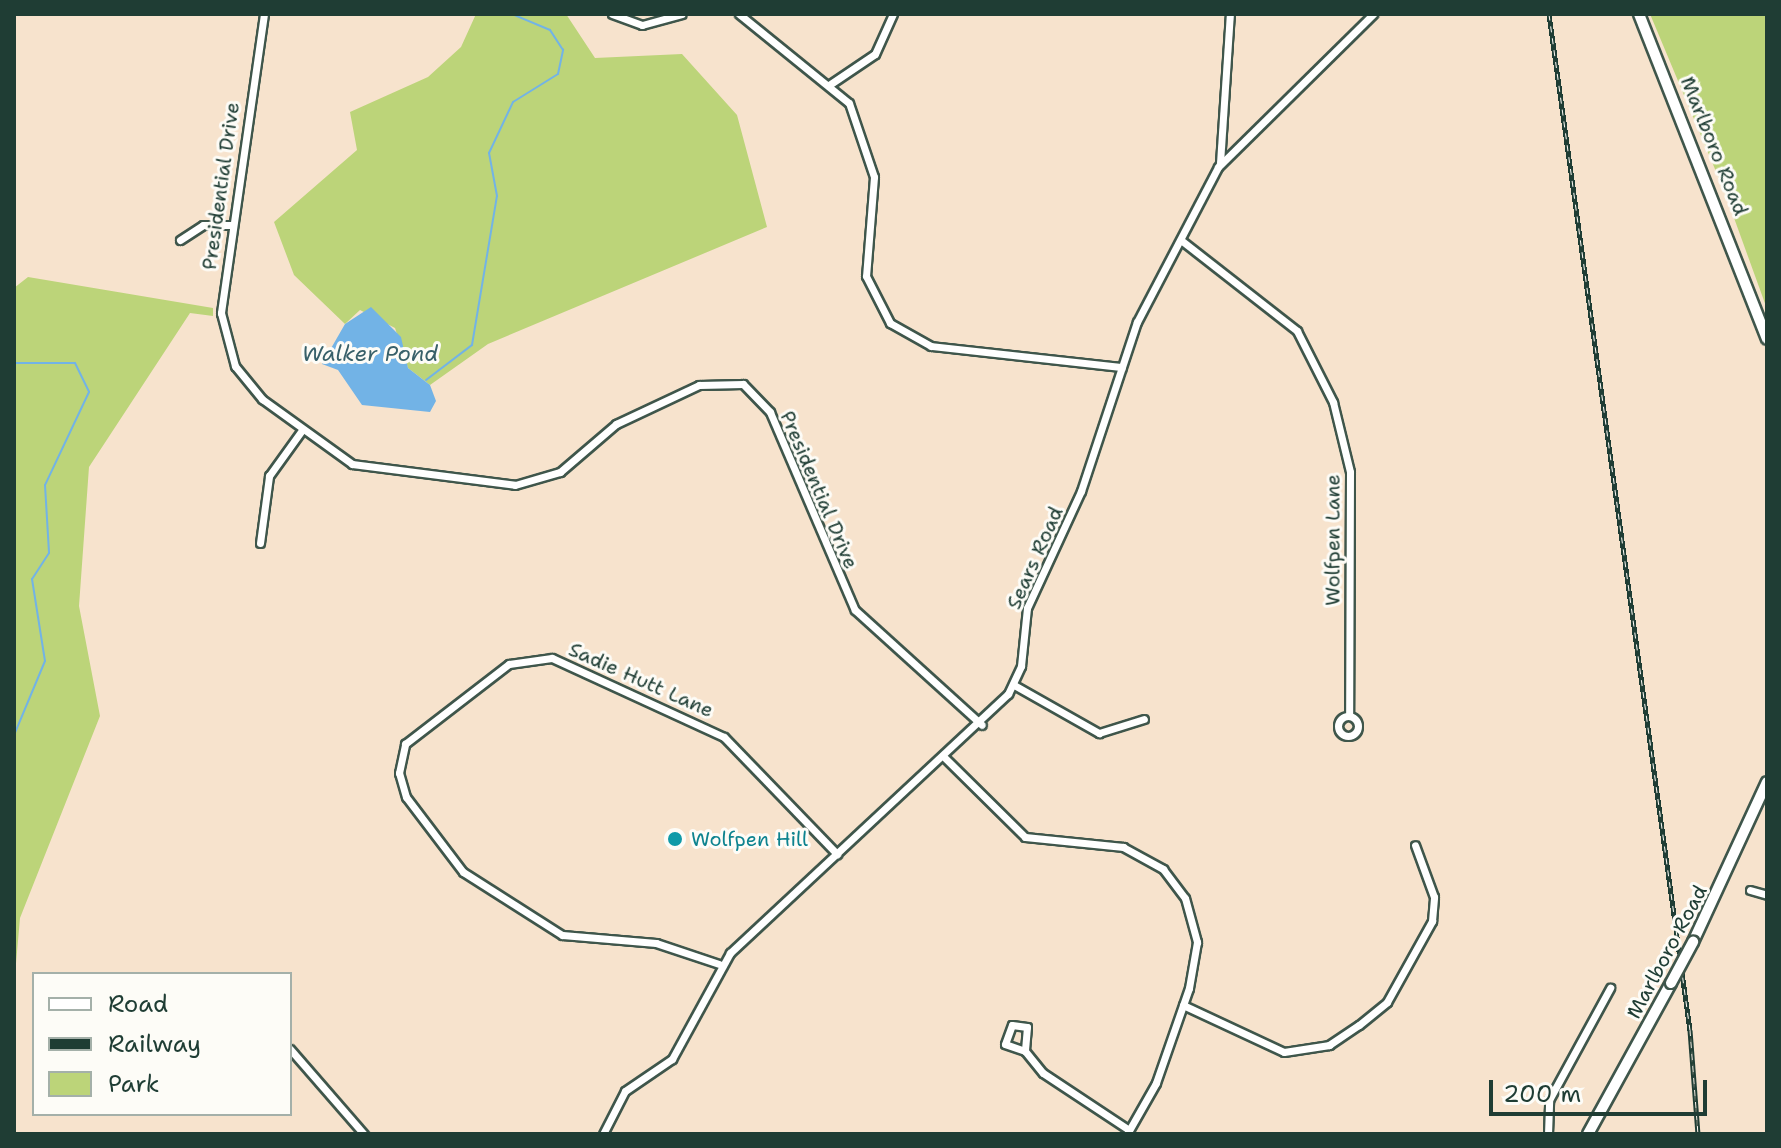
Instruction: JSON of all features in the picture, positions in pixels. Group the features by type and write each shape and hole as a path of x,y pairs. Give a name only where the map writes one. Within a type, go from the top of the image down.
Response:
{"main road":[{"name":"Marlboro Road","path":"1639,14 1767,339"},
{"name":"Marlboro Road","path":"1588,1134 1693,942 1767,782"}],"street":[{"name":"Presidential Drive","path":"264,14 231,225 221,313 226,346 262,399 302,430 369,469 515,485 560,472 616,424 699,385 743,384 770,412 855,610 982,725"},
{"path":"612,14 654,25 682,14"},
{"path":"739,14 849,103 867,139 874,177 866,276 890,323 931,346 1122,367"},
{"path":"829,85 875,54 893,14"},
{"path":"1220,165 1230,14"},
{"name":"Sears Road","path":"603,1134 625,1091 672,1059 719,964 982,725 1014,685 1027,608 1073,511 1141,312 1182,241 1220,165 1373,14"},
{"path":"180,240 203,225 231,225"},
{"name":"Wolfpen Lane","path":"1182,241 1281,316 1316,359 1348,462 1349,715"},
{"path":"260,543 269,476 302,430"},
{"name":"Sadie Hutt Lane","path":"719,964 656,943 562,935 463,872 406,797 399,773 405,744 509,664 552,658 724,737 837,854"},
{"path":"1014,685 1099,733 1144,719"},
{"path":"945,758 1025,837 1123,847 1171,877 1197,942 1183,1005 1156,1083 1128,1132 1045,1075 1025,1051"},
{"path":"1183,1005 1284,1052 1329,1045 1359,1025 1387,1002 1432,921 1434,897 1415,845"},
{"path":"1750,890 1767,895"},
{"path":"1548,1134 1549,1100 1610,988"},
{"path":"292,1051 364,1134"}],"green space":[{"path":"476,14 566,14 595,58 682,54 737,115 767,227 488,344 430,385 408,368 395,328 360,310 345,324 294,275 274,222 357,150 350,112 428,77 461,47"},
{"path":"1650,14 1767,14 1767,309 1725,193"},
{"path":"28,277 213,308 213,316 190,313 89,467 79,606 100,716 20,918 14,986 14,288"}],"water":[{"name":"Walker Pond","path":"371,307 401,337 408,368 430,385 436,401 430,412 362,405 338,370 322,364 345,324"}],"waterway":[{"path":"426,380 472,345 497,196 489,153 513,102 558,74 563,50 550,30 512,14"},
{"path":"14,363 75,363 89,392 45,485 49,553 32,579 45,661 14,735"}],"railway":[{"path":"1549,14 1690,1030 1698,1134"}],"place":[{"name":"Wolfpen Hill","path":"675,839"}]}
